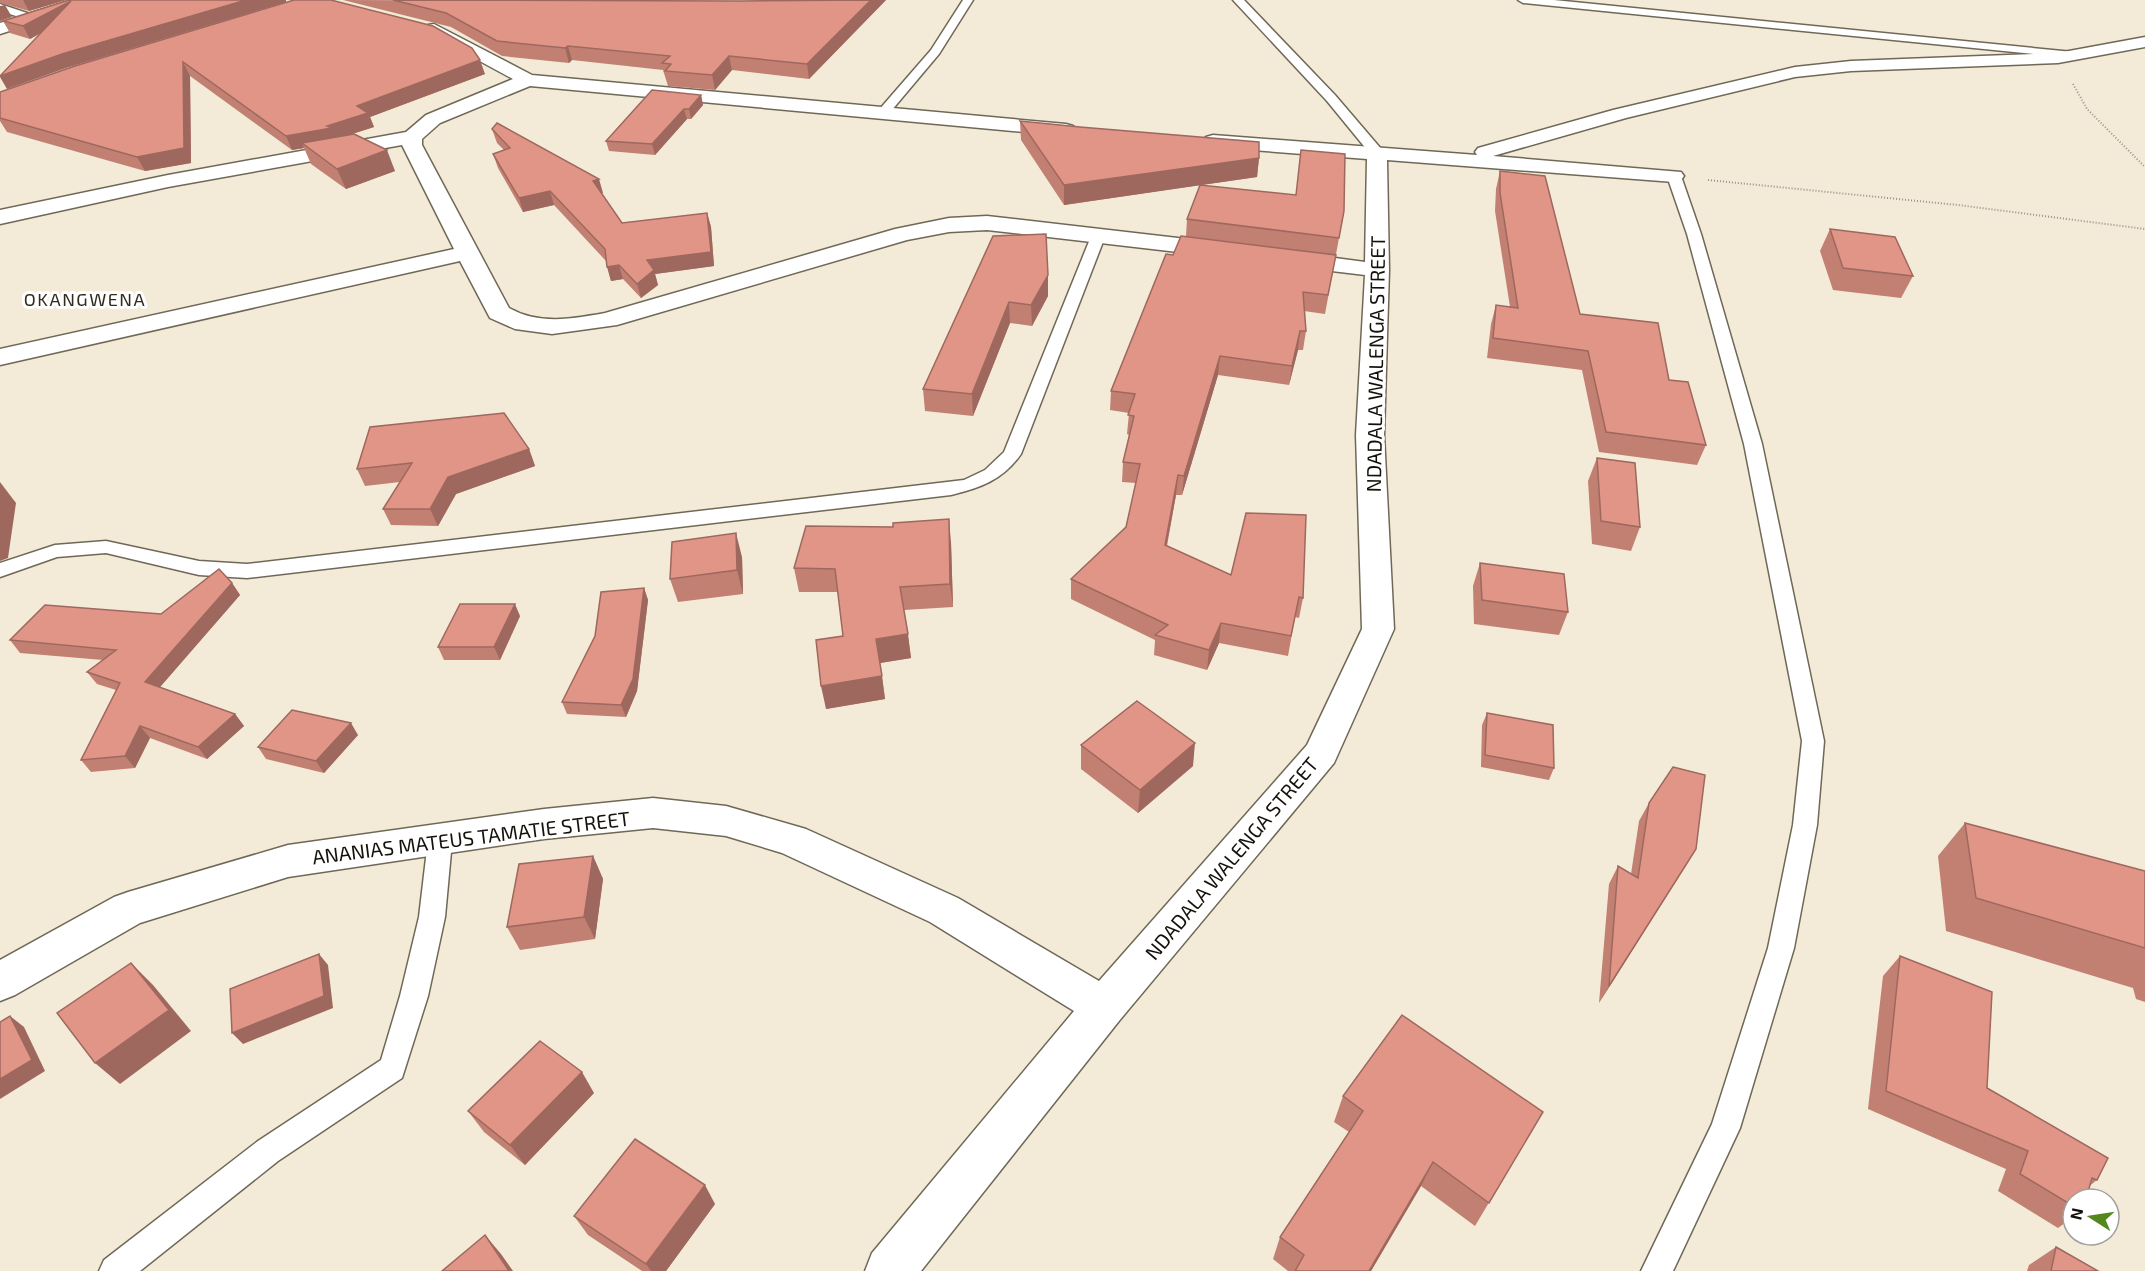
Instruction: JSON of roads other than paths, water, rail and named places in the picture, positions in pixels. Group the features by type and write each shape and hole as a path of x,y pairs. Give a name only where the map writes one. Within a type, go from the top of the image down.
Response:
{"street":[{"path":"0,29 90,0"},
{"path":"419,25 444,33 528,80 1085,132"},
{"path":"1461,159 1581,127 1620,114 1795,72 1851,66 2065,56 2145,42"},
{"path":"0,217 168,181 412,137 432,119 528,80"},
{"path":"412,137 412,146 429,183 499,313 518,323 567,327 608,320 927,228 987,223 1098,234 1248,254"},
{"path":"1190,139 1674,176"},
{"name":"NDADALA WALENGA STREET","path":"890,1271 1104,1007 1321,753 1378,629 1370,435 1377,270 1377,153"},
{"path":"0,357 466,253"},
{"path":"1271,257 1377,270"},
{"name":"ANANIAS MATEUS TAMATIE STREET","path":"0,982 128,909 288,861 440,841 544,824 653,813 726,821 792,840 944,910 1104,1007"}],"lane":[{"path":"882,114 935,52 968,0"},
{"path":"1238,0 1331,98 1377,153"},
{"path":"1523,0 2065,56"},
{"path":"0,7 32,18"},
{"path":"1657,1271 1725,1128 1781,948 1805,825 1813,741 1753,444 1694,234 1674,176"},
{"path":"0,570 55,551 106,547 199,568 248,571 939,491 979,483 997,471 1012,454 1098,234"},
{"path":"115,1271 268,1151 392,1069 414,996 432,917 440,841"}],"district":[{"name":"OKANGWENA","path":"85,299"}]}
